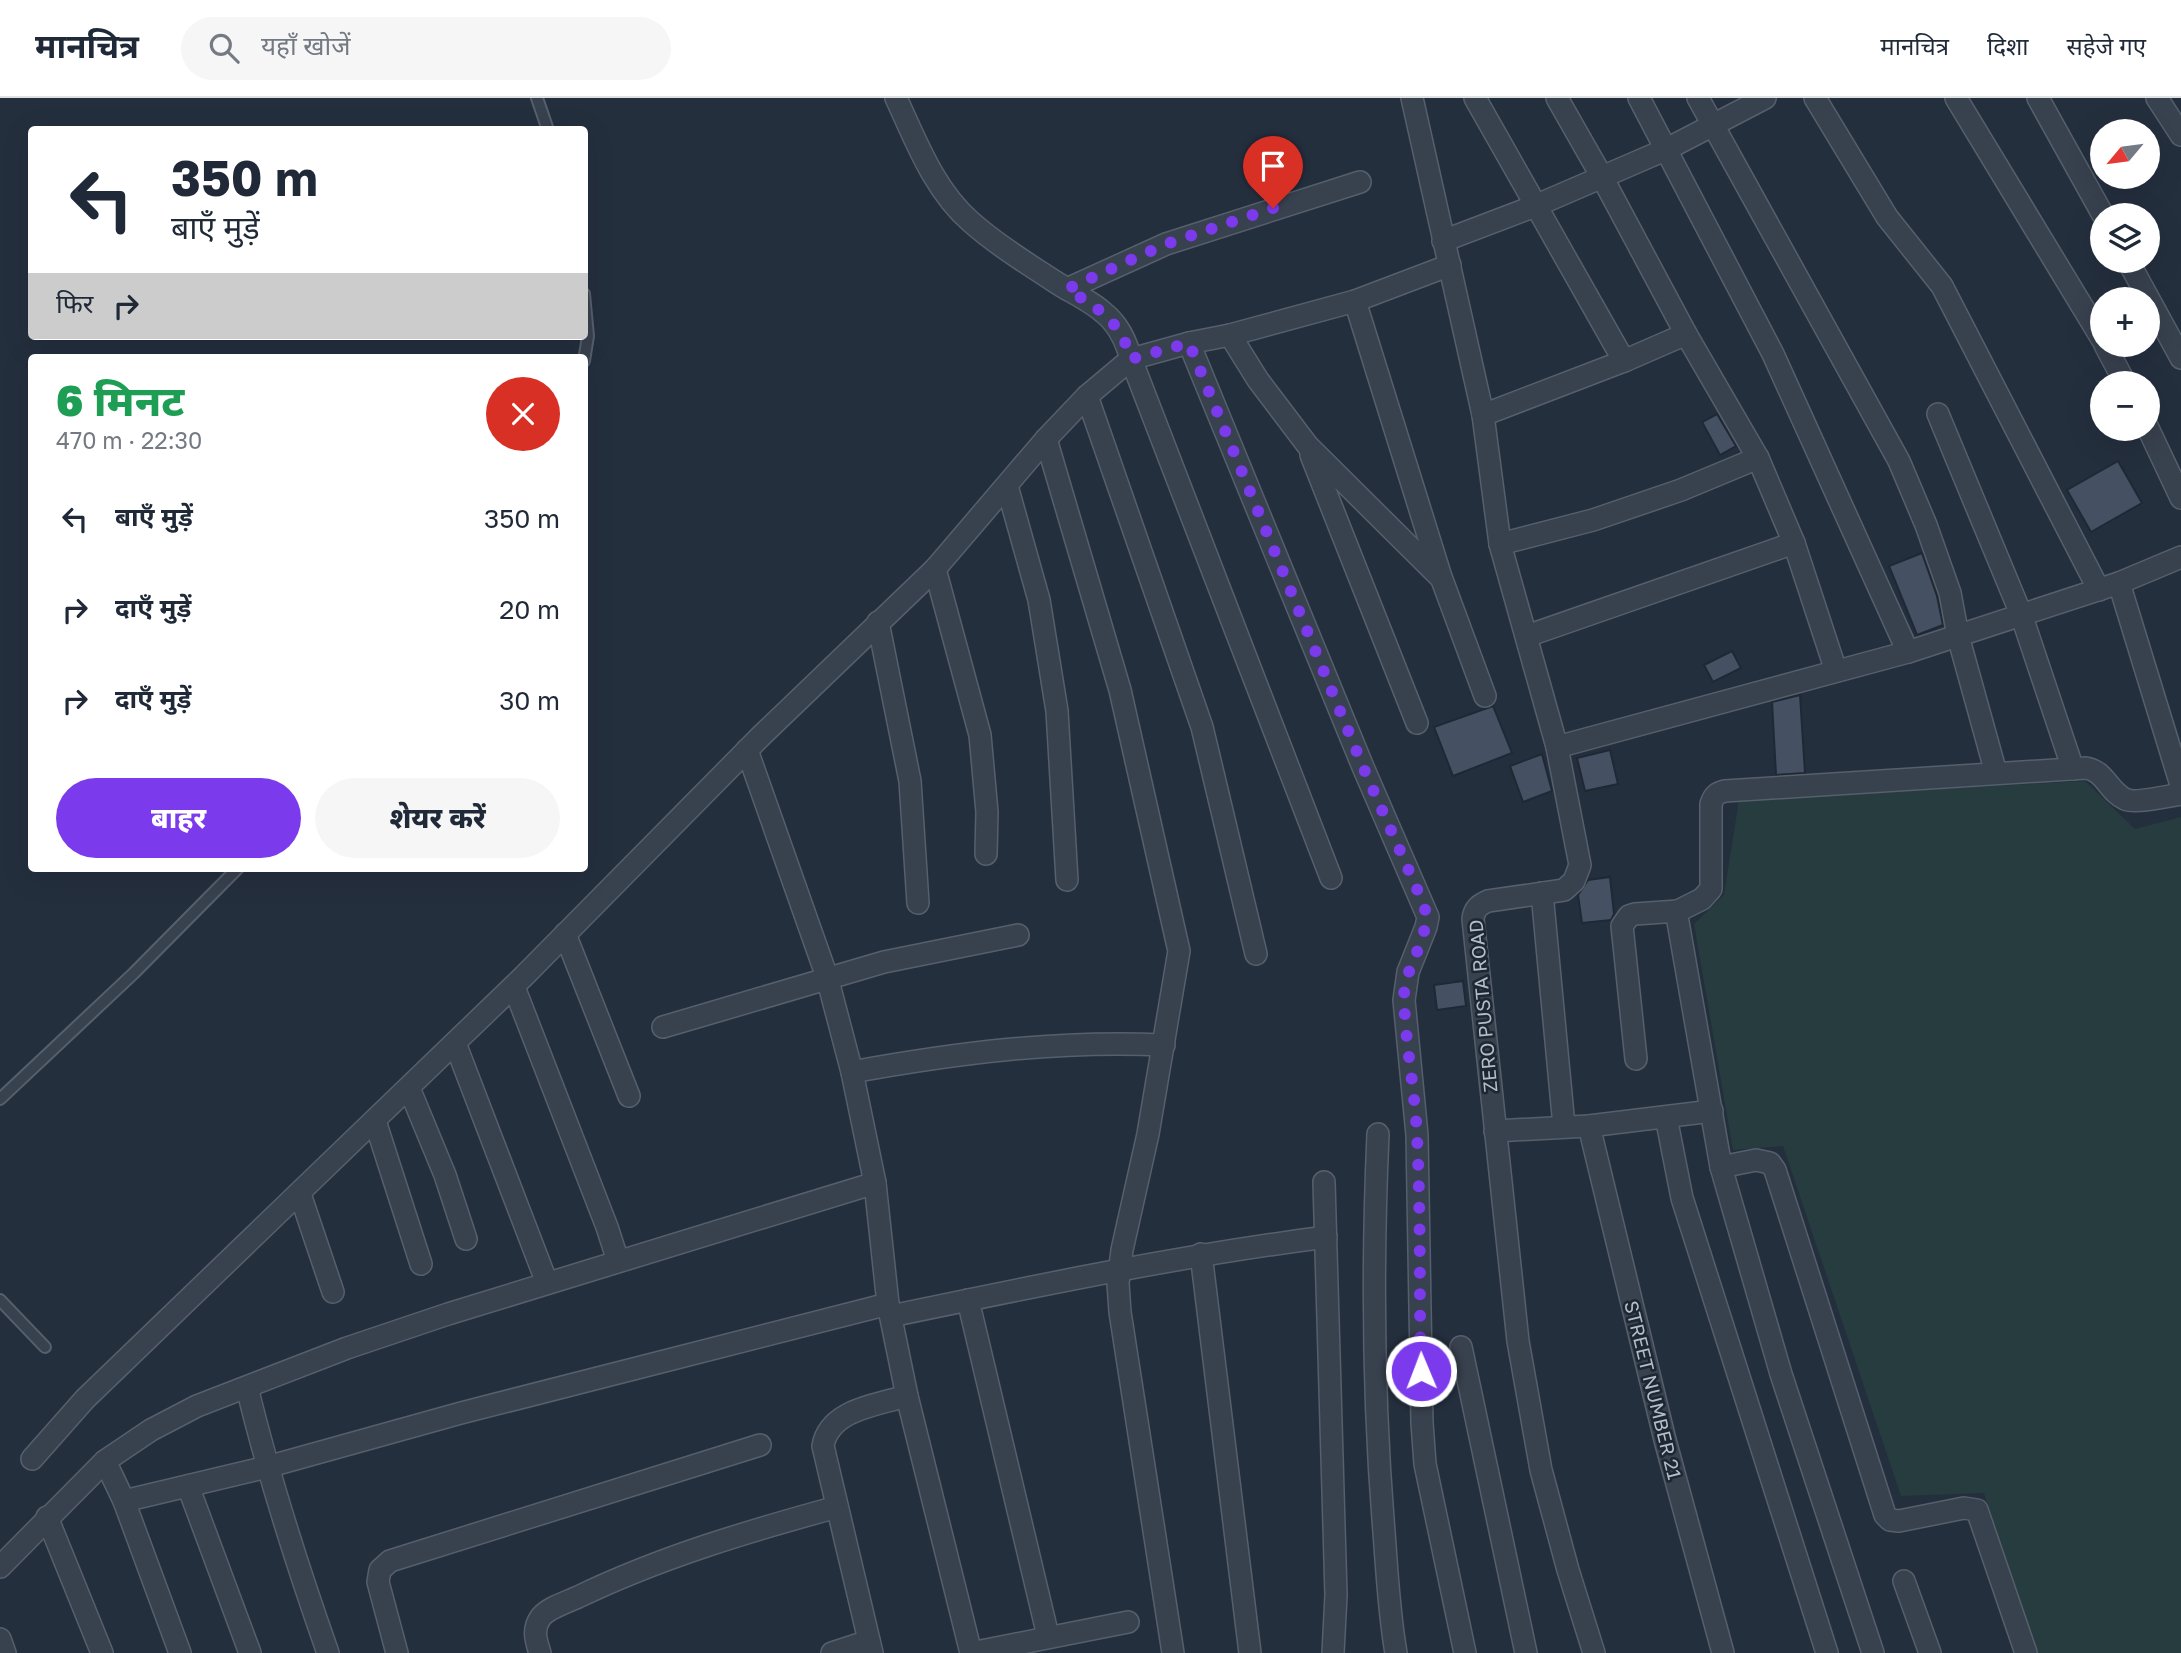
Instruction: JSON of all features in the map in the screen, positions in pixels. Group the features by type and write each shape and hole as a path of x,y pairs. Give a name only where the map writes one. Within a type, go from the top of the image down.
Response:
{"street":[{"path":"896,98 930,169 953,204 971,222 1104,312 1126,341 1331,878"},
{"path":"1475,98 1623,361"},
{"path":"1557,98 1686,334 1758,458 1794,542 1836,671"},
{"path":"1639,98 1773,354 1908,652"},
{"path":"1698,98 1899,461 1926,525 1950,593 1958,636 1996,774"},
{"path":"1443,241 1535,206 1667,149 1765,98"},
{"path":"1815,98 1887,217 1942,286 2109,587 2181,785"},
{"path":"1956,98 2090,319"},
{"path":"2038,98 2096,203"},
{"path":"2157,98 2181,135"},
{"path":"1415,99 1443,241 1483,415 1500,544 1557,747 1580,865 1569,887 1542,893 1564,1126"},
{"path":"1067,289 1166,244 1360,182"},
{"path":"32,1459 85,1399 514,987 747,750 935,569 1046,439 1087,396 1131,359 1355,301 1450,265"},
{"path":"2135,273 2181,358"},
{"path":"1355,301 1441,578 1485,696"},
{"path":"1483,415 1686,334"},
{"path":"1230,335 1258,380 1308,446 1441,578"},
{"path":"1189,343 1363,767 1428,917 1408,972 1404,1000 1417,1135 1422,1423 1425,1464 1465,1653"},
{"path":"1087,396 1202,727 1256,954"},
{"path":"1938,414 2021,614 2073,769"},
{"path":"1046,439 1120,690 1180,951 1148,1134 1119,1269 1120,1312 1172,1653"},
{"path":"2154,441 2181,498"},
{"path":"1308,446 1417,723"},
{"path":"1500,544 1592,520 1669,495 1758,458"},
{"path":"1007,486 1040,600 1057,711 1067,880"},
{"path":"1527,636 1794,542"},
{"path":"1557,747 1908,652 2109,587 2181,557"},
{"path":"935,569 980,735 987,812 986,854"},
{"path":"878,622 910,782 918,903"},
{"path":"747,750 827,977 852,1072 875,1183 889,1310 907,1396 971,1653 1061,1641 1128,1622"},
{"path":"1636,1059 1622,926 1629,916 1635,914 1678,911 1702,899 1711,889 1711,804 1718,793 2091,769 2129,801 2181,794"},
{"name":"ZERO PUSTA ROAD","path":"1495,1131 1474,912 1479,905 1488,901 1542,893"},
{"path":"1678,911 1721,1167 1781,1374 1873,1653"},
{"path":"565,934 629,1096"},
{"path":"663,1027 827,977 942,949 1018,935"},
{"path":"514,987 618,1261"},
{"path":"455,1043 547,1283"},
{"path":"852,1072 1014,1048 1118,1043 1164,1045"},
{"path":"409,1088 445,1175 466,1239"},
{"path":"1594,1653 1541,1470 1518,1341 1495,1131 1589,1126 1712,1111"},
{"path":"1665,1117 1682,1198 1827,1653"},
{"path":"375,1121 421,1264"},
{"name":"STREET NUMBER 21","path":"1589,1126 1665,1440 1723,1653"},
{"path":"1378,1134 1374,1270 1375,1382 1380,1484 1396,1653"},
{"path":"1721,1167 1756,1160 1770,1163 1775,1170 1881,1509 1890,1520 1899,1521 1964,1508 1978,1510 2026,1653"},
{"path":"1324,1182 1336,1595 1333,1653"},
{"path":"0,1567 105,1461 151,1430 197,1406 347,1348 547,1283 875,1183"},
{"path":"300,1194 333,1292"},
{"path":"124,1501 267,1467 461,1413 889,1310 968,1300 1201,1254 1326,1237"},
{"path":"1201,1254 1250,1653"},
{"path":"968,1300 1061,1641"},
{"path":"1461,1347 1526,1653"},
{"path":"247,1387 267,1467 295,1559 328,1653"},
{"path":"832,1653 870,1647 823,1446 825,1433 847,1414 907,1396"},
{"path":"397,1653 378,1582 380,1570 390,1561 760,1445"},
{"path":"105,1461 124,1501 180,1653"},
{"path":"188,1486 250,1653"},
{"path":"540,1653 535,1629 541,1616 559,1606 612,1581 686,1553 756,1529 838,1507"},
{"path":"47,1517 102,1653"},
{"path":"1905,1581 1930,1653"},
{"path":"0,1639 5,1653"}],"lane":[{"path":"537,98 547,126"},
{"path":"0,1099 134,973 234,872"},
{"path":"0,1300 45,1348"}],"green space":[{"path":"2085,781 2135,829 2181,817 2181,1653 2034,1653 1984,1493 1901,1496 1783,1146 1733,1150 1694,924 1724,895 1739,800"}],"building":[{"path":"1717,414 1736,446 1720,455 1702,422"},
{"path":"2118,461 2142,503 2091,532 2067,490"},
{"path":"1922,553 1937,596 1943,625 1917,635 1889,566"},
{"path":"1732,651 1741,668 1713,682 1704,665"},
{"path":"1800,695 1805,773 1776,775 1772,702"},
{"path":"1493,706 1512,753 1453,776 1434,727"},
{"path":"1610,750 1618,784 1585,791 1577,758"},
{"path":"1542,754 1552,791 1523,802 1510,766"},
{"path":"1610,877 1614,914 1611,920 1582,923 1578,895 1588,880"},
{"path":"1463,981 1466,1006 1437,1010 1434,985"}],"route":[{"path":"1273,208 1166,244 1067,289 1104,312 1126,341 1131,359 1189,343 1363,767 1428,917 1408,972 1404,1000 1417,1135 1421,1371"}]}
